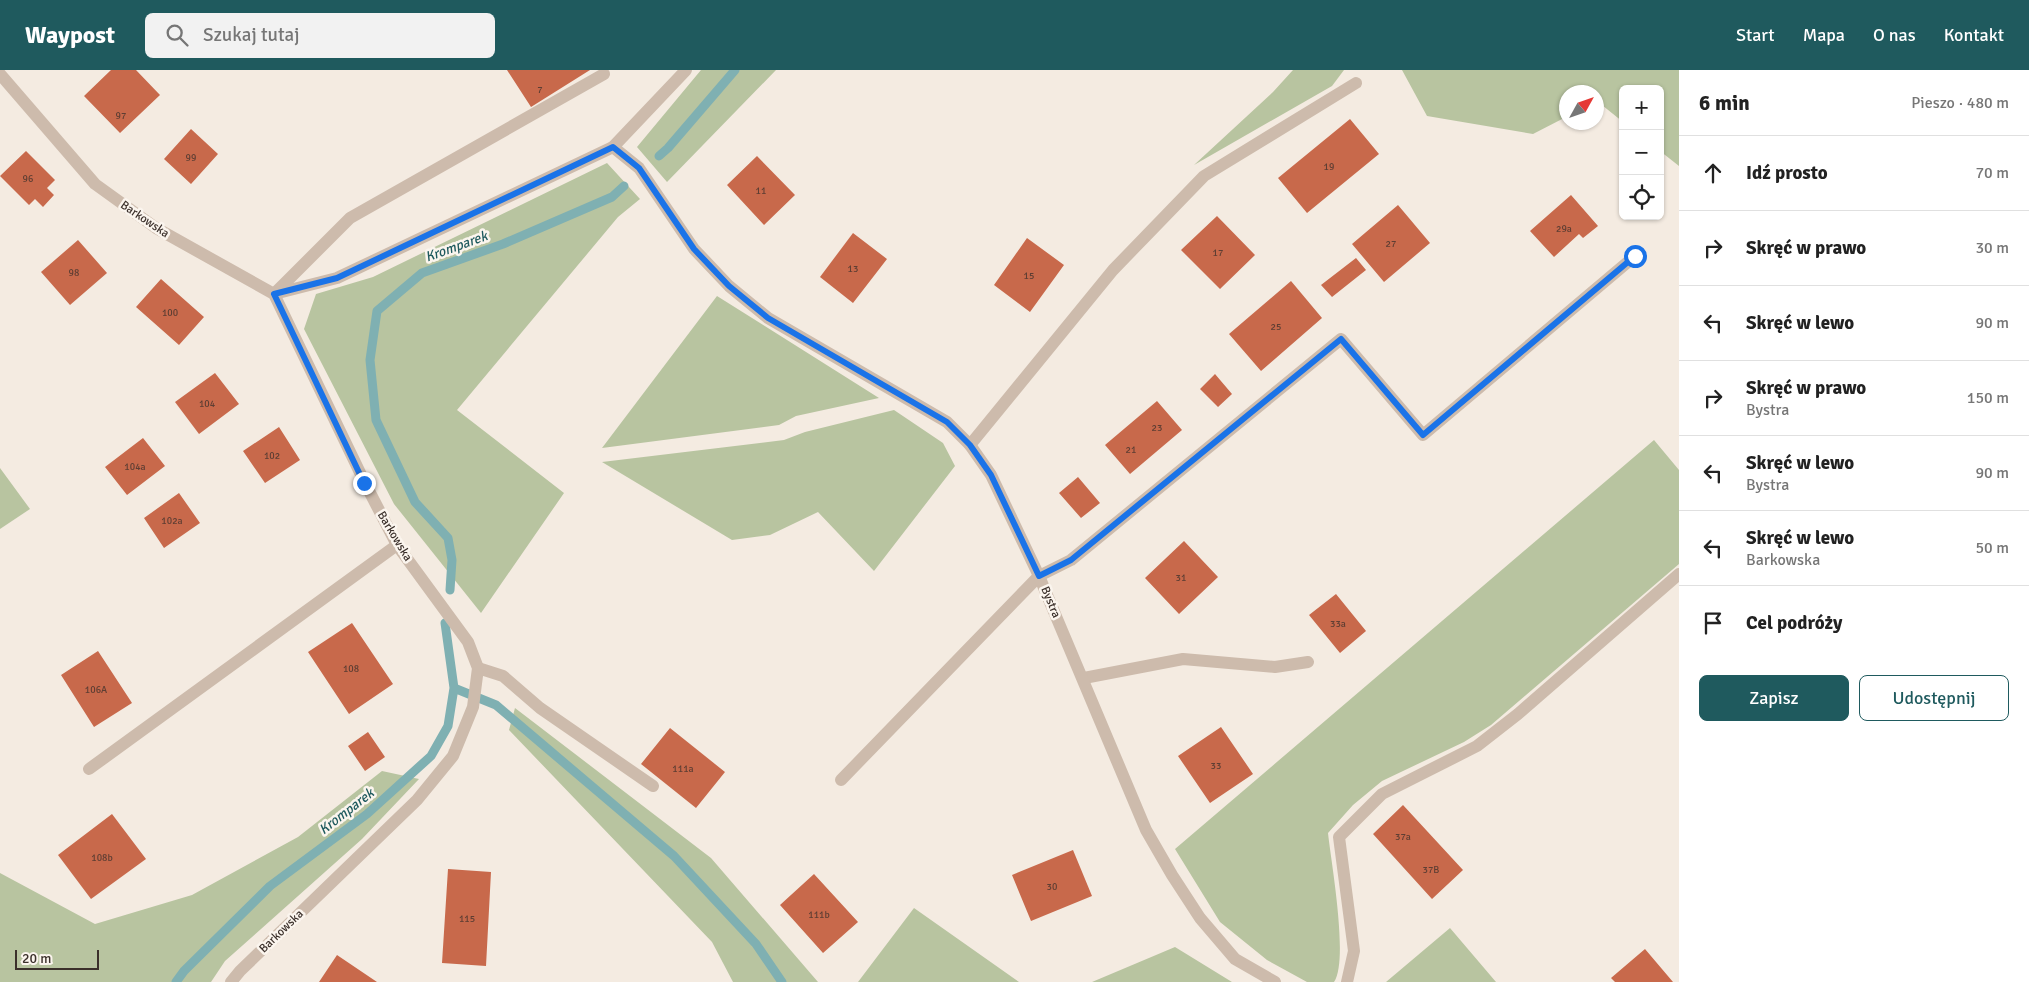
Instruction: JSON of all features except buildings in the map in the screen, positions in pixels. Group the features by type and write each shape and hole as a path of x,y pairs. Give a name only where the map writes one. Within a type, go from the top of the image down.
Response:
{"street":[{"path":"274,294 337,278 613,147 686,70"},
{"name":"Barkowska","path":"0,74 96,184 156,228 274,294 364,483 397,545 468,642 478,673 473,707 453,756 416,800 240,970 231,982"},
{"path":"274,294 350,218 604,74"},
{"path":"970,445 1113,270 1204,176 1356,83"},
{"name":"Bystra","path":"613,147 639,168 694,249 729,286 768,318 947,422 970,445 991,475 1039,576 1084,678 1146,830 1200,918 1235,959 1276,982"},
{"path":"841,780 1039,576 1071,560 1341,339 1423,435 1635,256"},
{"path":"89,769 397,545"},
{"path":"1347,982 1354,951 1339,837 1382,794 1477,746 1518,714 1679,574"},
{"path":"1084,678 1183,659 1275,667 1308,662"},
{"path":"478,673 503,676 540,708 653,786"}],"green space":[{"path":"701,70 776,70 667,182 637,147"},
{"path":"1293,70 1344,70 1332,86 1194,165 1273,92"},
{"path":"1402,70 1679,70 1679,166 1664,154 1664,85 1619,85 1619,119 1604,107 1604,85 1559,85 1559,121 1533,134 1427,116"},
{"path":"607,163 640,199 618,217 457,410 564,493 481,613 394,504 304,329 316,294 373,277"},
{"path":"717,296 879,398 796,416 779,425 602,448"},
{"path":"894,410 943,443 955,466 874,571 818,512 770,535 732,540 602,462 784,440 805,432"},
{"path":"1654,440 1679,470 1679,564 1491,725 1464,742 1382,781 1353,805 1328,833 1338,910 1340,954 1334,982 1307,982 1267,960 1220,922 1175,849"},
{"path":"0,468 30,509 0,529"},
{"path":"515,708 711,858 818,982 733,982 712,942 509,730"},
{"path":"382,771 419,779 362,839 225,961 211,982 0,982 0,873 95,924 192,895 298,837"},
{"path":"914,908 1019,982 858,982"},
{"path":"1450,928 1496,982 1386,982"},
{"path":"1175,947 1232,982 1092,982"}],"waterway":[{"name":"Kromparek","path":"659,156 735,70"},
{"name":"Kromparek","path":"450,590 452,560 448,538 415,502 376,420 370,360 377,311 422,273 503,244 612,197 624,186"},
{"name":"Kromparek","path":"176,982 184,971 270,886 367,814 431,756 448,726 454,688 445,623"},
{"path":"454,688 496,705 674,856 756,944 782,982"}],"route":[{"path":"364,483 274,294 337,278 613,147 639,168 694,249 729,286 768,318 947,422 970,445 991,475 1039,576 1071,560 1341,339 1423,435 1635,256"}]}
